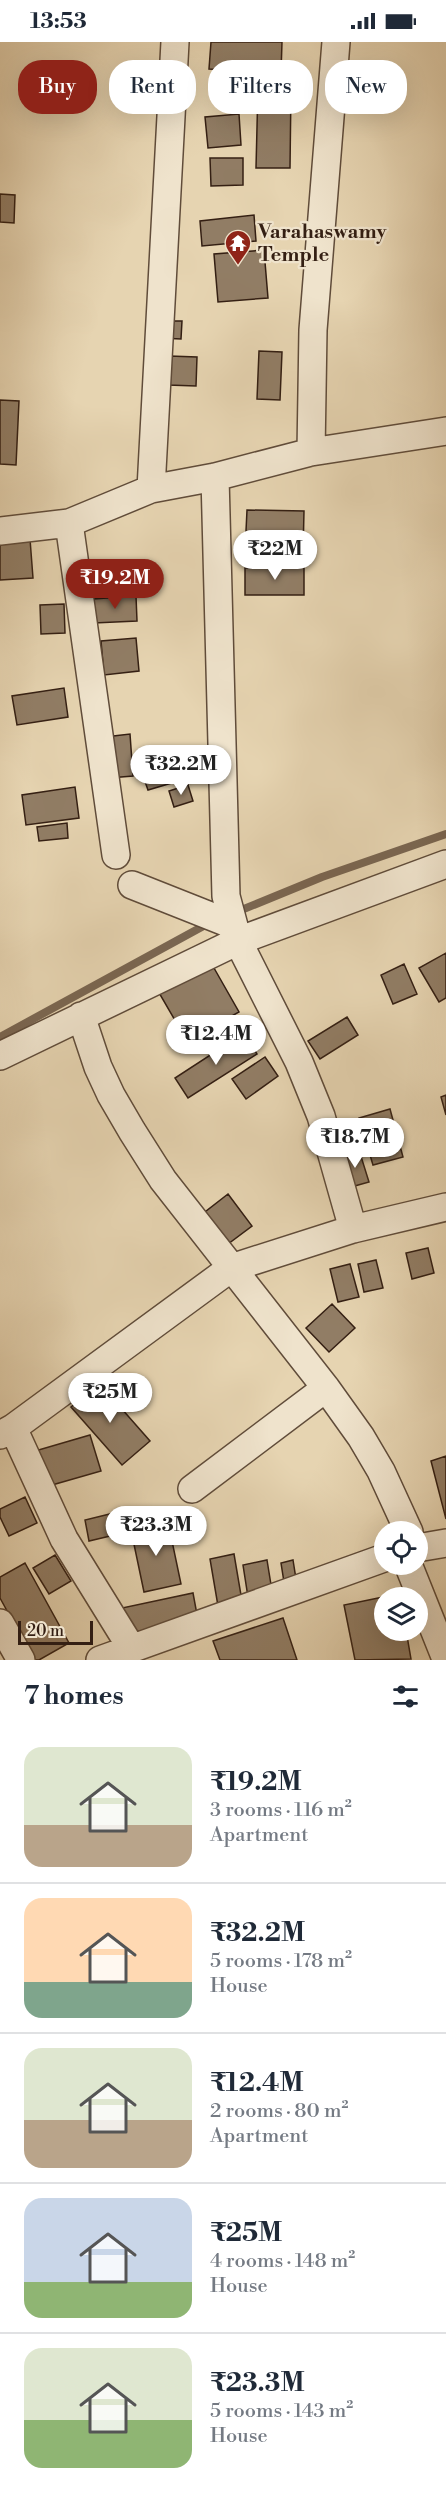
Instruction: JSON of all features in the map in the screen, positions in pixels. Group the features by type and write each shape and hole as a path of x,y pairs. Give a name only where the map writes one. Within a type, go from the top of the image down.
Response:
{"street":[{"path":"151,489 175,42"},
{"path":"311,452 313,330 336,42"},
{"path":"0,531 69,523 151,489 215,477 311,452 446,431"},
{"path":"215,477 226,896 236,933 299,1062 321,1116 353,1229"},
{"path":"69,523 116,855"},
{"path":"0,1056 81,1016 236,933 446,864"},
{"path":"132,885 236,933"},
{"path":"81,1016 98,1066 111,1095 163,1180 326,1388 381,1471 404,1521"},
{"path":"132,1649 64,1539 6,1432 231,1268 353,1229 446,1207"},
{"path":"192,1489 326,1388"},
{"path":"428,1546 446,1543"},
{"path":"100,1660 374,1562"},
{"path":"412,1575 446,1659"},
{"path":"0,1623 21,1660"}],"building":[{"path":"211,42 282,42 281,60 210,60"},
{"path":"239,114 241,145 208,148 205,117"},
{"path":"257,114 291,114 290,168 256,168"},
{"path":"210,158 243,158 243,185 211,186"},
{"path":"0,194 15,195 14,223 0,222"},
{"path":"254,215 256,241 202,246 200,221"},
{"path":"264,250 268,298 218,302 214,254"},
{"path":"160,321 182,321 181,339 160,338"},
{"path":"259,351 282,352 280,400 257,399"},
{"path":"169,356 197,357 196,386 168,385"},
{"path":"0,400 19,401 16,465 0,464"},
{"path":"247,510 304,511 303,554 245,552"},
{"path":"30,539 33,578 0,580 0,542"},
{"path":"304,567 304,595 245,595 245,568"},
{"path":"136,596 137,621 94,623 93,599"},
{"path":"64,604 65,633 41,634 40,605"},
{"path":"136,638 139,671 104,675 101,641"},
{"path":"64,688 68,717 17,725 12,696"},
{"path":"130,734 133,776 109,778 105,737"},
{"path":"187,759 192,777 148,790 142,773"},
{"path":"188,785 193,801 174,807 169,791"},
{"path":"75,787 79,818 26,825 22,795"},
{"path":"67,823 68,838 39,841 37,827"},
{"path":"446,953 446,998 439,1002 419,968"},
{"path":"210,961 239,1012 187,1041 158,991"},
{"path":"404,964 417,994 393,1004 381,975"},
{"path":"347,1017 358,1035 320,1059 308,1041"},
{"path":"244,1033 257,1054 188,1098 175,1078"},
{"path":"265,1057 278,1076 246,1099 232,1079"},
{"path":"446,1095 446,1115 441,1097"},
{"path":"390,1109 403,1157 373,1165 359,1118"},
{"path":"351,1121 357,1146 341,1150 335,1125"},
{"path":"359,1150 369,1182 351,1187 341,1156"},
{"path":"228,1194 252,1226 220,1250 196,1219"},
{"path":"428,1248 434,1273 412,1279 406,1253"},
{"path":"376,1260 383,1288 364,1292 358,1264"},
{"path":"350,1264 359,1297 338,1302 330,1269"},
{"path":"332,1304 355,1328 329,1352 306,1328"},
{"path":"99,1383 150,1441 122,1465 71,1407"},
{"path":"90,1435 101,1471 45,1487 35,1451"},
{"path":"446,1456 446,1519 431,1461"},
{"path":"25,1497 37,1523 9,1536 0,1517 0,1509"},
{"path":"118,1512 123,1533 89,1541 85,1520"},
{"path":"168,1522 181,1584 144,1592 131,1530"},
{"path":"234,1554 242,1601 218,1606 210,1559"},
{"path":"55,1555 71,1581 49,1594 33,1568"},
{"path":"267,1560 272,1591 248,1597 243,1565"},
{"path":"293,1560 296,1579 284,1582 281,1563"},
{"path":"25,1563 69,1643 39,1660 34,1660 0,1598 0,1577"},
{"path":"193,1593 198,1620 127,1636 122,1608"},
{"path":"374,1599 374,1641 408,1641 411,1659 355,1660 344,1605"},
{"path":"283,1618 297,1660 220,1660 213,1641"}],"waterway":[{"path":"234,913 322,877 446,834"},
{"path":"0,1037 209,923"}],"place":[{"name":"Varahaswamy Temple","path":"238,266"}]}
